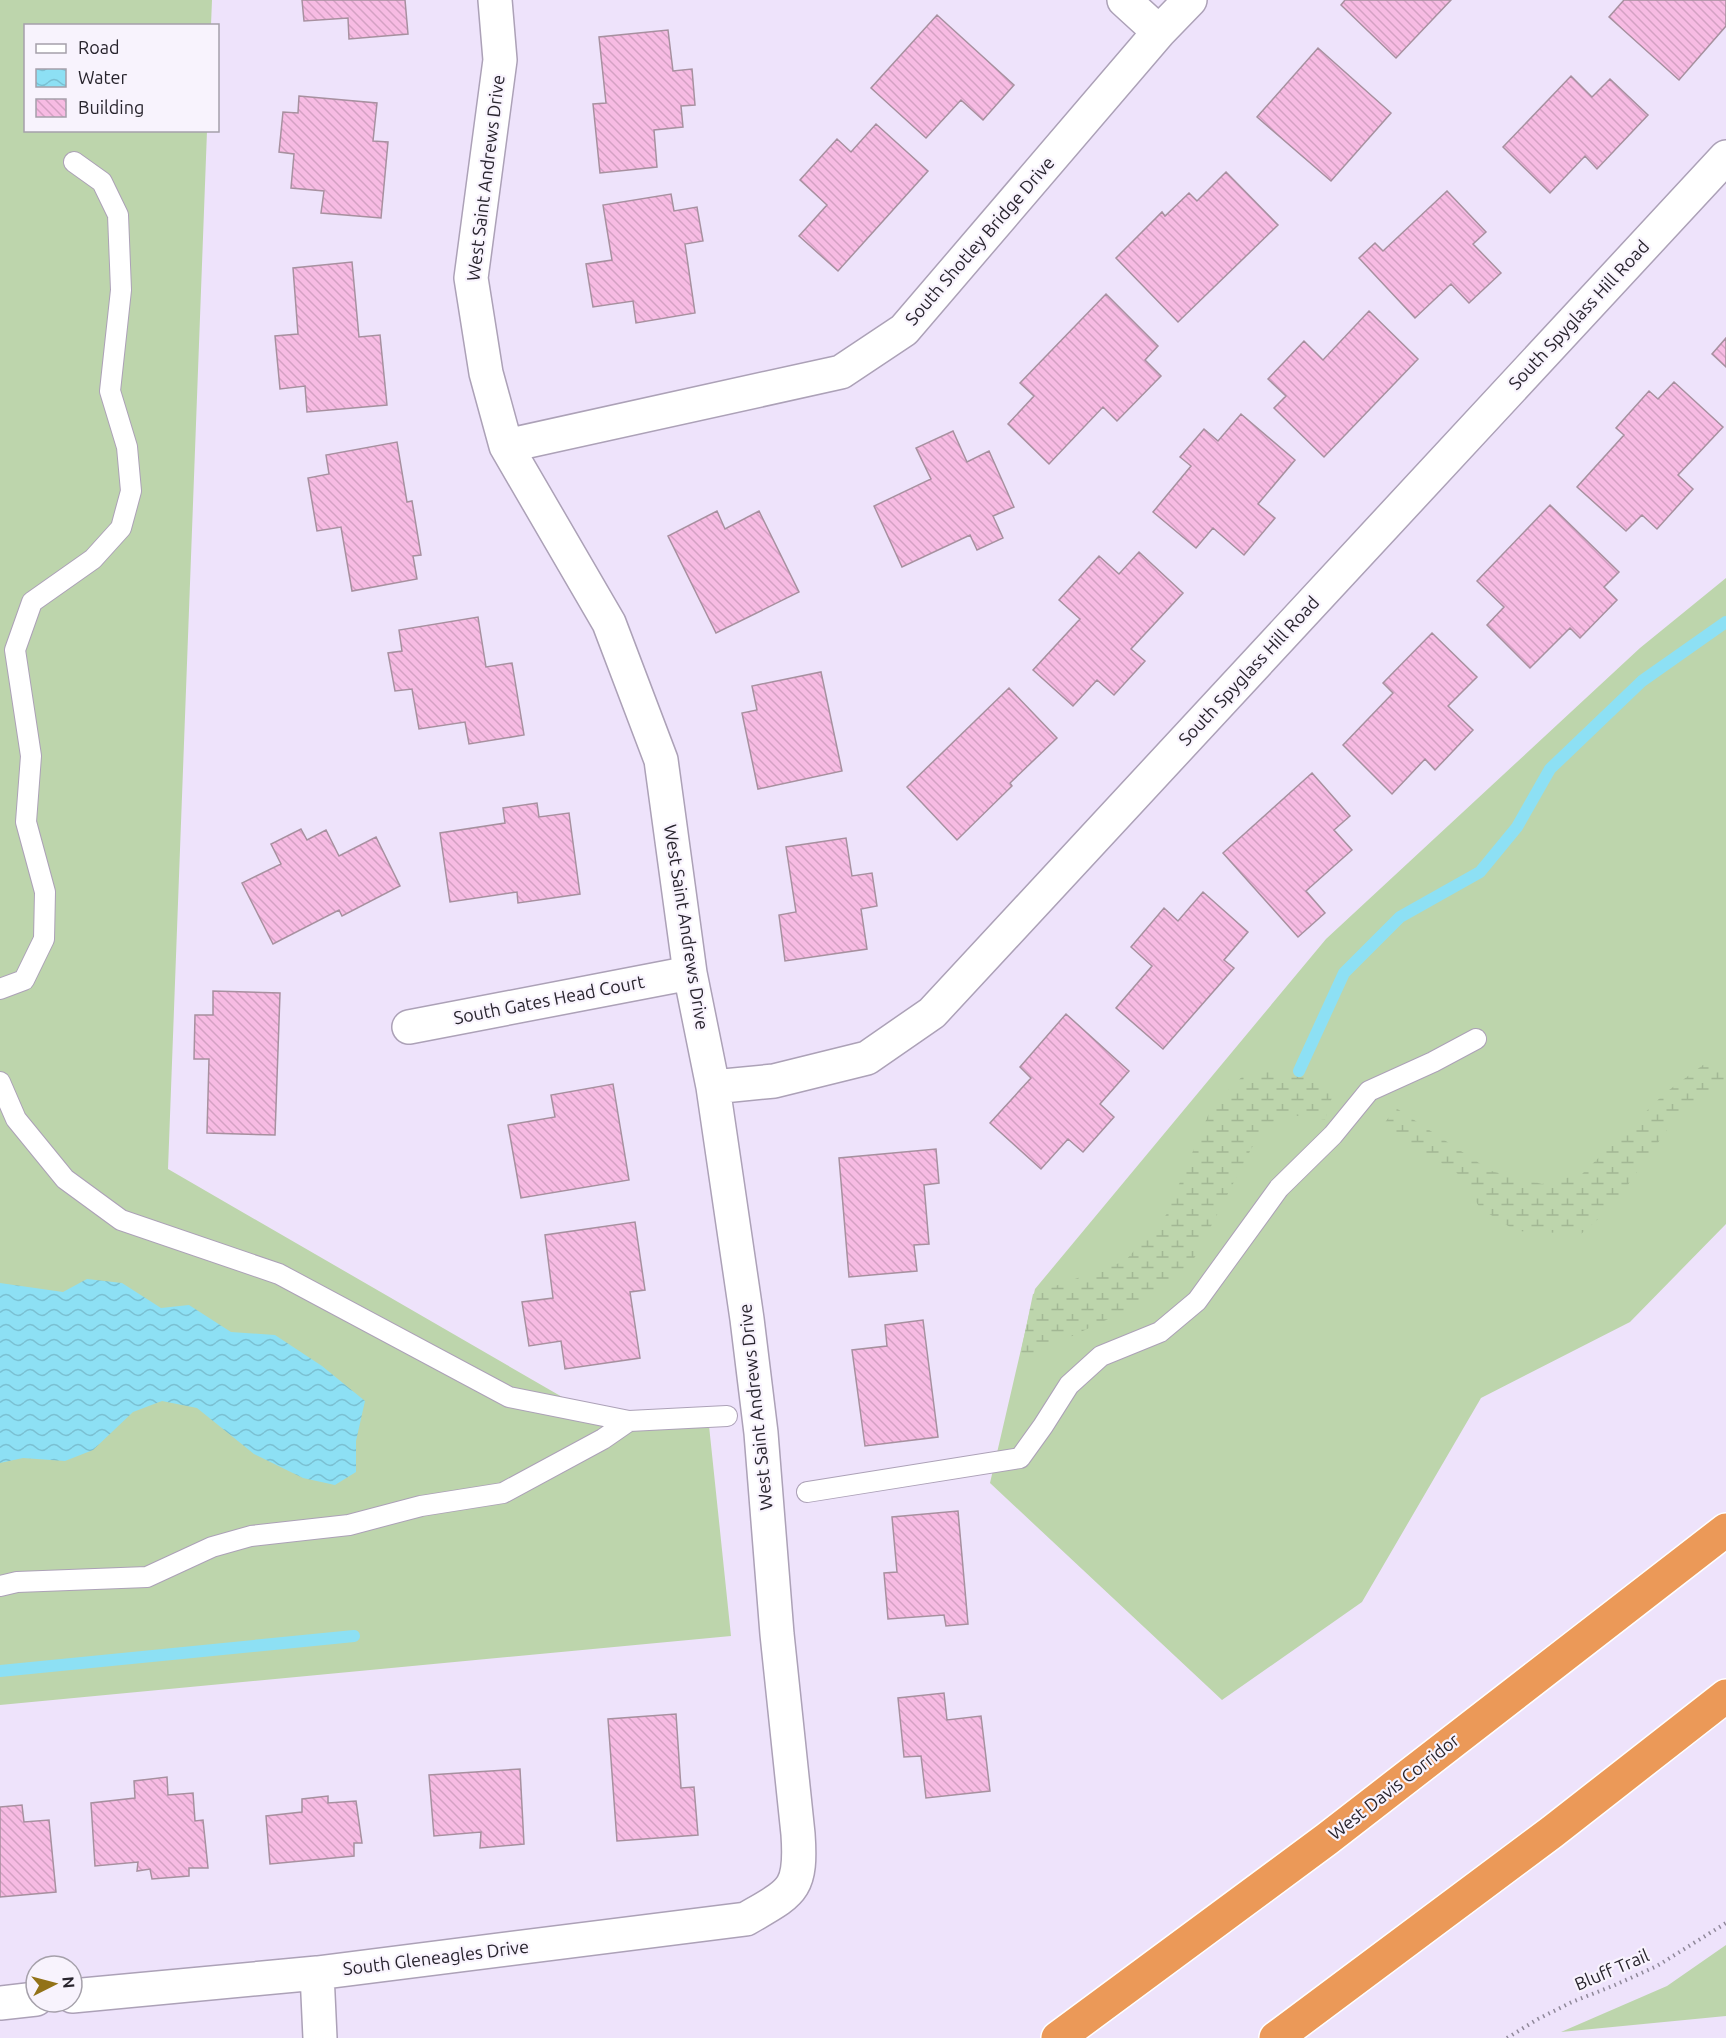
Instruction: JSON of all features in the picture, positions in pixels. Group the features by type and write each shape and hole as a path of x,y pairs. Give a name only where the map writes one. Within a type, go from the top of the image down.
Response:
{"highway":[{"name":"West Davis Corridor","path":"1058,2038 1327,1839 1726,1530"},
{"path":"1276,2038 1552,1832 1726,1696"}],"street":[{"name":"West Saint Andrews Drive","path":"495,0 500,60 471,278 486,373 506,446 609,623 661,760 690,973 713,1088 747,1318 760,1433 799,1857 798,1875 790,1889"},
{"path":"1124,0 1160,32"},
{"name":"South Shotley Bridge Drive","path":"506,446 841,372 904,330 1190,0"},
{"name":"South Spyglass Hill Road","path":"713,1088 774,1081 867,1058 932,1013 1726,157"},
{"name":"South Gates Head Court","path":"409,1027 690,973"},
{"name":"South Gleneagles Drive","path":"84,1995 317,1973 746,1919 781,1898 790,1889"},
{"path":"317,1973 320,2038"},
{"path":"0,2003 24,2000"}],"lane":[{"path":"0,989 24,980 44,939 45,892 26,822 31,756 15,650 32,602 93,559 121,528 131,490 128,447 110,392 121,290 118,214 102,182 74,162"},
{"path":"807,1492 1020,1458 1069,1385 1101,1356 1160,1332 1197,1301 1279,1188 1333,1135 1370,1091 1476,1039"},
{"path":"0,1082 16,1119 65,1179 121,1220 279,1274 509,1397 629,1421 727,1416"},
{"path":"0,1586 17,1582 147,1577 212,1548 251,1536 349,1525 422,1506 503,1493 603,1439 629,1421"}],"path":[{"name":"Bluff Trail","path":"1507,2038 1572,2002 1657,1966 1726,1923"}],"green space":[{"path":"0,0 212,0 211,24 24,24 24,132 207,132 168,1169 583,1409 708,1416 731,1636 0,1705"},
{"path":"1726,578 1726,1224 1630,1322 1481,1398 1362,1602 1222,1700 990,1483 1035,1289 1326,939 1640,648"},
{"path":"1726,1058 1726,1081 1682,1109 1612,1207 1581,1234 1516,1231 1480,1208 1458,1174 1383,1125 1396,1108 1491,1171 1542,1184 1582,1174 1665,1093 1703,1065"},
{"path":"1248,1071 1299,1071 1333,1094 1325,1120 1285,1114 1261,1130 1195,1257 1155,1297 1019,1361 1033,1294 1125,1261 1166,1215 1212,1106"},
{"path":"1726,1945 1726,2016 1561,2032 1667,1986"}],"water":[{"path":"87,1279 122,1283 161,1308 189,1305 231,1332 275,1335 322,1366 365,1401 356,1441 356,1472 335,1485 303,1478 254,1454 197,1408 162,1401 133,1412 93,1450 65,1461 23,1458 0,1463 0,1283 63,1292"}],"building":[{"path":"302,0 405,0 408,34 349,39 348,18 304,21"},
{"path":"1345,0 1451,0 1396,58 1341,5"},
{"path":"1624,0 1726,0 1726,26 1679,80 1609,17"},
{"path":"937,15 1014,85 983,120 961,100 926,138 871,88"},
{"path":"668,30 673,71 692,69 695,105 681,106 683,127 654,130 657,167 600,173 593,104 606,103 599,37"},
{"path":"1318,48 1391,113 1331,181 1257,117"},
{"path":"1571,76 1592,97 1610,79 1648,115 1597,169 1585,156 1550,193 1503,147"},
{"path":"299,96 377,103 373,141 388,142 381,218 321,213 324,191 291,188 294,154 279,152 283,112 298,113"},
{"path":"876,124 928,171 838,271 799,236 827,205 800,180 837,139 851,152"},
{"path":"1226,172 1278,225 1178,322 1116,258 1162,212 1165,216 1189,193 1197,201"},
{"path":"1447,191 1486,232 1473,244 1501,273 1469,303 1451,284 1415,318 1359,258 1375,243 1383,251"},
{"path":"671,194 674,211 697,207 703,241 685,244 695,313 636,323 633,301 593,307 586,264 612,260 603,205"},
{"path":"352,262 359,337 380,335 387,405 307,412 305,386 280,389 275,336 298,334 293,268"},
{"path":"1106,294 1158,346 1145,360 1161,376 1117,421 1103,407 1049,464 1008,424 1034,396 1020,383"},
{"path":"1369,311 1418,359 1324,457 1274,408 1286,396 1268,379 1304,341 1323,360"},
{"path":"1726,338 1726,367 1712,354"},
{"path":"1674,382 1723,427 1678,475 1693,489 1657,529 1642,515 1626,531 1577,487 1624,435 1616,428 1649,391 1658,399"},
{"path":"1241,414 1295,460 1258,504 1275,518 1244,555 1213,528 1196,548 1153,512 1191,466 1180,457 1204,429 1218,441"},
{"path":"953,431 967,462 989,451 1014,507 993,516 1003,538 977,550 970,535 902,567 874,506 931,479 916,448"},
{"path":"397,442 407,502 412,501 421,555 413,556 417,579 352,591 341,527 317,531 308,478 329,474 326,455"},
{"path":"1550,505 1619,572 1604,587 1617,600 1580,638 1570,628 1530,668 1487,625 1504,607 1477,581"},
{"path":"717,511 725,529 759,511 799,592 716,633 668,536"},
{"path":"1139,552 1183,593 1131,649 1145,661 1114,695 1097,680 1073,706 1033,670 1080,619 1059,600 1099,556 1119,574"},
{"path":"478,617 486,667 512,663 524,735 469,744 465,722 419,729 412,689 395,691 388,653 402,651 399,630"},
{"path":"1432,633 1477,677 1448,706 1473,730 1435,770 1425,759 1392,794 1343,745 1393,693 1383,683"},
{"path":"821,672 842,771 758,789 742,713 757,710 752,686"},
{"path":"1009,688 1057,738 1010,783 1012,786 957,840 907,787"},
{"path":"1312,773 1350,816 1334,830 1352,850 1306,891 1325,913 1298,937 1223,853"},
{"path":"537,803 539,817 569,813 580,894 518,903 517,892 450,902 440,833 505,823 503,808"},
{"path":"301,829 307,840 326,830 339,856 376,837 400,886 342,916 339,910 273,944 242,883 281,864 271,844"},
{"path":"846,838 852,876 872,873 877,906 861,909 867,949 785,961 779,915 796,912 786,847"},
{"path":"1203,892 1248,932 1224,960 1234,968 1163,1049 1116,1008 1152,966 1131,947 1164,908 1178,921"},
{"path":"213,991 280,993 275,1135 207,1133 209,1059 194,1059 195,1015 213,1015"},
{"path":"1066,1014 1129,1071 1100,1104 1114,1117 1083,1152 1068,1139 1041,1169 990,1123 1031,1078 1020,1067"},
{"path":"613,1084 629,1180 521,1198 508,1125 555,1117 551,1095"},
{"path":"936,1149 939,1183 924,1185 929,1244 914,1245 917,1271 849,1277 839,1158"},
{"path":"635,1222 645,1290 630,1292 640,1358 565,1369 561,1341 529,1346 522,1302 553,1298 545,1235"},
{"path":"923,1320 938,1437 865,1446 852,1350 887,1346 885,1325"},
{"path":"958,1511 968,1624 946,1626 944,1615 888,1619 884,1573 897,1572 892,1517"},
{"path":"944,1693 947,1720 981,1716 990,1791 926,1798 921,1756 904,1757 898,1698"},
{"path":"676,1714 681,1788 694,1787 698,1835 617,1841 608,1719"},
{"path":"520,1769 524,1844 480,1848 481,1832 434,1836 429,1775"},
{"path":"167,1777 168,1795 193,1793 195,1821 203,1820 208,1868 189,1868 189,1876 152,1879 150,1869 137,1871 138,1862 95,1866 91,1803 135,1798 134,1781"},
{"path":"328,1796 328,1803 356,1801 362,1843 354,1843 354,1856 270,1864 266,1816 302,1812 302,1799"},
{"path":"22,1805 24,1822 49,1820 56,1892 0,1897 0,1807"}],"waterway":[{"path":"1299,1071 1344,973 1400,917 1480,872 1517,827 1550,769 1642,681 1726,622"},
{"path":"0,1671 354,1636"}]}
